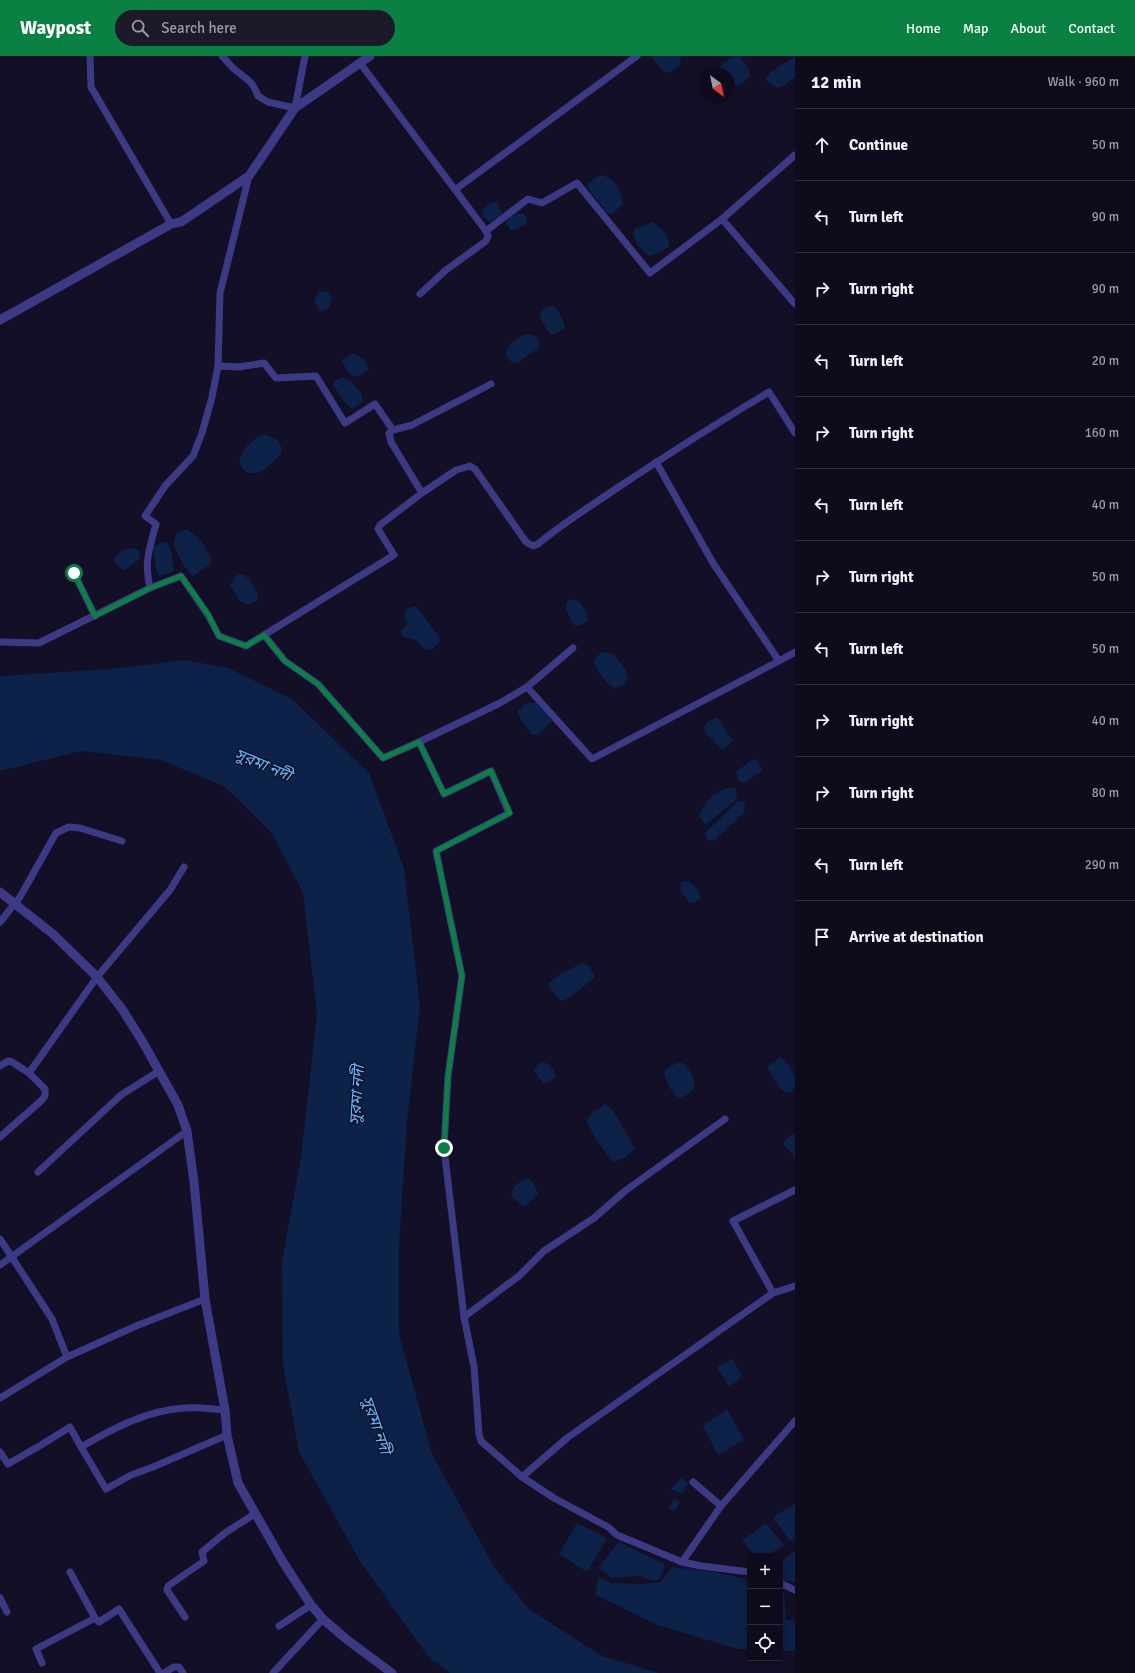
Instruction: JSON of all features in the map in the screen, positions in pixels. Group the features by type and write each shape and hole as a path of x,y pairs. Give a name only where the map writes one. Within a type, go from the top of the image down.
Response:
{"street":[{"path":"90,56 91,87 171,224"},
{"path":"222,56 233,68 245,76 254,85 258,96 268,102 295,108"},
{"path":"295,108 305,56"},
{"path":"150,588 147,574 148,548 156,524 145,516 165,486 192,456 202,433 212,397 218,366 220,293 249,176 295,108 370,56"},
{"path":"456,189 637,56"},
{"path":"360,63 456,189 488,236 486,241 446,270 420,294"},
{"path":"486,231 528,199 542,204 577,183 650,273 722,219 795,155"},
{"path":"0,320 171,224 181,222 249,176"},
{"path":"722,219 795,304"},
{"path":"218,366 239,367 264,363 276,378 316,376 345,423 375,404 393,430"},
{"path":"422,494 391,442 389,433 393,430 412,425 491,384"},
{"path":"0,642 39,643 150,588 181,576 208,614 219,636 246,646 394,555 378,529 380,525 456,470 470,466 475,469 526,542 533,546 656,462 769,392 795,433"},
{"path":"656,462 713,563 779,661"},
{"path":"74,573 95,616"},
{"path":"264,635 285,661 318,684 383,758 500,703 527,687 573,648"},
{"path":"527,687 592,759 795,652"},
{"path":"419,742 444,794 491,771 510,813 436,851 462,976 448,1076 444,1148 464,1317 474,1367 479,1434 481,1441 522,1477 554,1498 608,1527 617,1535 682,1562 747,1572"},
{"path":"0,922 20,897 56,833 68,827 80,828 122,841"},
{"path":"29,1073 97,977 170,890 184,867"},
{"path":"0,892 15,902 53,934 97,977 122,1010 178,1105 187,1131 194,1182 205,1299 225,1410 227,1435 238,1483 284,1562 323,1619 346,1639 392,1673"},
{"path":"0,1066 8,1061 12,1062 29,1073 44,1086 45,1089 45,1096 0,1137"},
{"path":"38,1172 121,1095 159,1071"},
{"path":"464,1317 519,1276 544,1251 594,1218 625,1191 725,1119"},
{"path":"0,1265 187,1131"},
{"path":"773,1293 733,1221 795,1190"},
{"path":"0,1239 52,1319 68,1357"},
{"path":"522,1477 567,1438 773,1293 795,1286"},
{"path":"0,1398 68,1357 136,1326 205,1299"},
{"path":"81,1447 119,1425 157,1413 184,1408 225,1410"},
{"path":"682,1562 721,1506 795,1421"},
{"path":"0,1452 8,1464 70,1427 106,1489 132,1475 227,1435"},
{"path":"693,1482 721,1506"},
{"path":"185,1617 167,1590 168,1586 204,1561 202,1552 219,1538 256,1513"},
{"path":"70,1572 95,1618 99,1622 119,1609 160,1673"},
{"path":"783,1584 795,1590"},
{"path":"0,1598 6,1612"},
{"path":"279,1626 312,1605"},
{"path":"42,1663 36,1649 95,1618"},
{"path":"273,1673 323,1619"},
{"path":"164,1673 174,1667 179,1667 183,1673"}],"water":[{"path":"651,56 679,56 681,61 680,65 669,73 664,72"},
{"path":"739,56 748,68 750,76 739,85 735,86 735,68 720,68 726,61"},
{"path":"795,57 795,77 783,86 777,88 769,83 766,78 772,71"},
{"path":"601,175 614,182 621,194 623,204 612,214 607,213 588,188 588,183"},
{"path":"495,202 498,204 503,214 489,222 484,218 482,211 490,203"},
{"path":"518,214 524,214 527,218 527,224 511,231 506,223 510,217"},
{"path":"653,222 662,229 666,235 669,247 651,256 644,253 639,247 633,233 635,229"},
{"path":"324,291 330,293 332,297 329,307 321,312 314,302 318,292"},
{"path":"553,306 559,313 565,328 553,335 550,334 544,325 541,313 542,310"},
{"path":"527,334 535,336 540,343 539,348 517,363 511,362 506,354 509,346 516,339"},
{"path":"353,353 364,359 369,369 360,376 356,377 349,374 342,360"},
{"path":"343,377 353,383 362,395 362,402 353,409 345,403 333,385 334,381"},
{"path":"263,434 277,440 280,444 282,452 265,469 254,473 248,472 243,469 239,461 248,445 254,439"},
{"path":"187,529 203,544 212,563 193,576 181,561 174,543 177,533"},
{"path":"167,542 171,550 174,571 160,576 156,570 153,547"},
{"path":"132,548 139,550 140,558 125,570 117,566 114,560 117,555 123,550"},
{"path":"240,574 245,575 254,586 258,600 252,603 244,604 238,598 230,585 236,576"},
{"path":"571,599 579,601 587,614 588,620 579,626 575,626 570,618 566,606 566,603"},
{"path":"417,607 439,637 440,642 431,650 421,646 416,640 401,635 401,630 408,623 404,616 407,609"},
{"path":"602,652 612,653 625,669 628,680 622,686 615,689 611,687 602,677 593,662"},
{"name":"সুরমা নদী","path":"185,660 228,668 292,699 369,773 404,868 420,1006 407,1122 399,1245 399,1334 432,1454 494,1567 529,1609 602,1656 659,1673 450,1673 429,1658 360,1561 299,1452 283,1365 282,1261 301,1157 317,1014 303,893 272,833 225,787 161,760 81,751 0,771 0,676 110,669"},
{"path":"536,702 552,721 538,735 532,735 517,711 525,704"},
{"path":"717,717 733,741 722,750 706,733 704,728 707,722"},
{"path":"755,759 760,764 762,771 746,782 740,782 736,772"},
{"path":"731,787 736,789 737,799 705,825 699,816 708,800 715,794"},
{"path":"738,801 745,803 744,813 715,840 711,841 706,838 705,833"},
{"path":"685,881 694,885 700,895 701,898 694,903 689,902 680,890 681,883"},
{"path":"583,963 589,966 595,977 563,1001 560,1000 550,988 548,983 564,972"},
{"path":"780,1057 790,1066 793,1073 795,1087 791,1091 787,1092 779,1087 768,1068 768,1066"},
{"path":"543,1062 551,1067 556,1077 543,1084 534,1070 538,1064"},
{"path":"677,1063 683,1063 691,1073 694,1083 694,1087 691,1091 687,1095 680,1098 674,1094 669,1087 664,1072 669,1067"},
{"path":"605,1104 613,1111 635,1149 624,1158 613,1162 597,1141 587,1122 589,1116"},
{"path":"791,1135 795,1135 795,1157 784,1145 784,1142"},
{"path":"529,1179 534,1183 538,1194 526,1205 522,1206 511,1196 512,1192 517,1184"},
{"path":"732,1359 741,1374 739,1380 729,1386 717,1367"},
{"path":"727,1409 744,1440 718,1455 703,1426"},
{"path":"681,1478 689,1483 682,1494 671,1489"},
{"path":"674,1499 680,1502 675,1511 669,1508"},
{"path":"795,1504 795,1538 790,1541 773,1517"},
{"path":"577,1523 607,1538 587,1572 559,1554"},
{"path":"766,1523 784,1545 772,1553 753,1553 742,1541"},
{"path":"619,1542 664,1564 665,1568 658,1580 652,1581 640,1576 612,1578 598,1568"},
{"path":"795,1551 795,1582 783,1580 783,1560"},
{"path":"672,1567 714,1572 747,1579 747,1650 738,1649 657,1625 596,1595 598,1577 612,1583 641,1584 660,1582"},
{"path":"783,1592 786,1620 795,1621 795,1651 783,1651"}],"route":[{"path":"74,573 95,616 150,588 181,576 208,614 219,636 246,646 264,635 285,661 318,684 383,758 419,742 444,794 491,771 510,813 436,851 462,976 448,1076 444,1148"}]}
